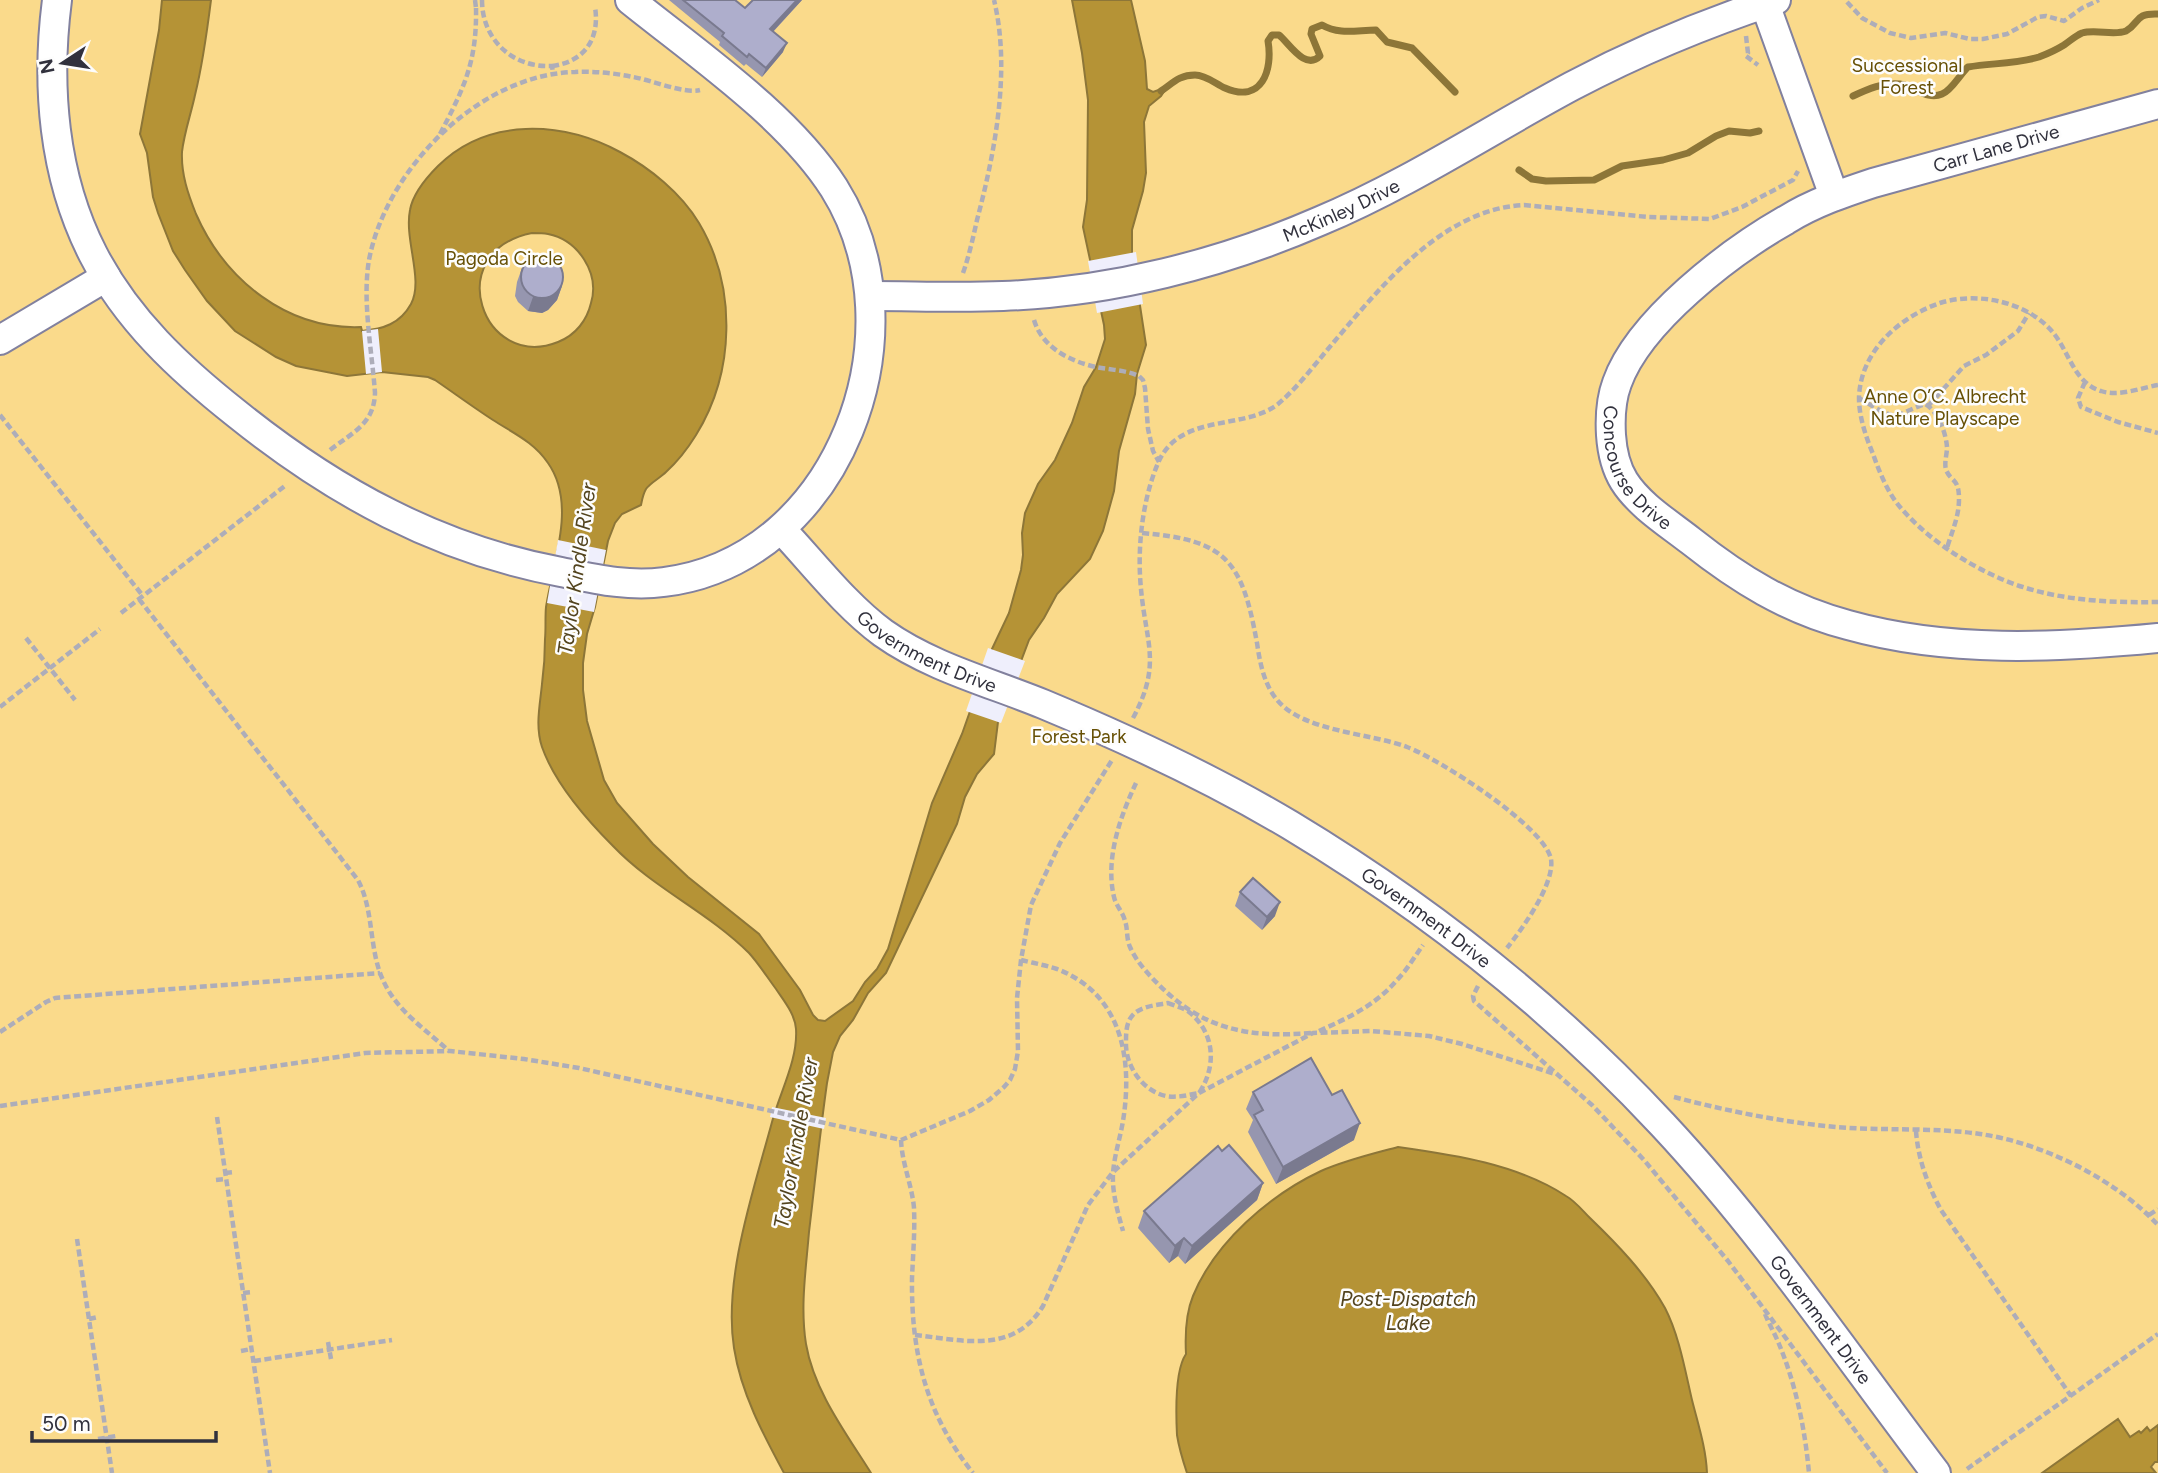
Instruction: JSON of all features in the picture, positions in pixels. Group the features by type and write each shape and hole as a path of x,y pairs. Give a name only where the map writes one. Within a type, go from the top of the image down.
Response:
{"street":[{"path":"57,0 51,68 57,140 78,218 106,277 129,311 174,361 258,431 349,494 385,513 491,556 617,583 658,583 703,575 744,556 782,530 801,509 826,475 845,442 867,365 872,324 871,296 866,267 849,217 833,187 814,162 759,104 630,0"},
{"path":"1771,2 1834,196"},
{"name":"McKinley Drive","path":"871,296 1003,296 1087,287 1209,261 1265,243 1321,221 1380,192 1573,86 1663,41 1771,2"},
{"name":"Carr Lane Drive","path":"1834,196 2158,104"},
{"name":"Concourse Drive","path":"1834,196 1787,219 1725,261 1661,317 1639,344 1617,384 1612,405 1611,444 1624,480 1656,513 1737,575 1790,604 1847,625 1916,639 1992,646 2158,638"},
{"path":"0,340 106,277"},
{"name":"Government Drive","path":"782,530 854,607 882,632 911,650 1136,744 1288,824 1411,903 1502,975 1560,1024 1623,1084 1699,1164 1936,1473"}],"path":[{"path":"475,0 491,35 506,53 536,66 561,65 576,58 589,46 596,30 595,7"},
{"path":"438,138 470,68 482,0"},
{"path":"962,274 991,168 994,144 1000,66 1000,31 994,0"},
{"path":"1847,2 1862,18 1890,33 1911,38 1945,33 1970,39 2007,34 2038,17 2046,16 2064,22 2082,8 2099,0"},
{"path":"552,66 553,73"},
{"path":"329,451 371,415 375,401 368,300 369,262 378,227 395,190 438,138 487,98 512,85 553,73 593,72 630,76 688,91 700,90"},
{"path":"1135,715 1150,674 1151,656 1141,592 1142,533 1150,487 1158,462 1173,443 1207,425 1265,412 1276,405 1392,278 1422,251 1471,217 1508,206 1524,205 1648,217 1710,219 1742,208 1789,182"},
{"path":"2158,385 2101,392 2085,382 2046,325 2019,309 1970,298 1942,303 1904,320 1884,337 1865,372 1859,398 1867,440 1889,490 1913,520 1947,548 1996,577 2048,593 2082,600 2158,602"},
{"path":"1859,398 1890,416 1897,417 1915,407 1929,405 1964,366 1986,355 2018,331 2029,313"},
{"path":"1033,318 1047,342 1063,355 1080,363 1139,376 1143,380 1151,442 1158,462"},
{"path":"2085,382 2078,398 2081,407 2118,422 2158,433"},
{"path":"1929,405 1946,439 1946,468 1959,488 1958,514 1947,548"},
{"path":"0,415 358,880 368,906 380,973 397,1004 450,1051"},
{"path":"121,613 286,485"},
{"path":"1142,533 1200,543 1229,561 1244,587 1264,676 1270,691 1289,711 1315,723 1408,747 1434,760 1506,809 1542,842 1551,858 1551,869 1541,895 1511,943"},
{"path":"0,708 100,629"},
{"path":"26,638 75,700"},
{"path":"0,1106 365,1053 450,1051 579,1068 901,1140 970,1111 989,1100 1010,1080 1018,1051 1017,999 1031,905 1060,843 1108,768"},
{"path":"915,1335 975,1343 1010,1335 1036,1317 1088,1205 1113,1172 1199,1093 1206,1083 1212,1056 1207,1035 1188,1010 1155,981 1136,958 1127,939 1126,922 1114,897 1112,878 1118,829 1136,783"},
{"path":"1021,960 1057,969 1086,985 1100,997 1115,1024 1135,1073 1152,1091 1176,1097 1199,1093 1355,1014 1380,998 1424,944"},
{"path":"0,1032 55,998 380,973"},
{"path":"1478,986 1473,996 1474,1001 1592,1105 1644,1160 1728,1261 1887,1473"},
{"path":"1123,1231 1113,1172 1127,1085 1126,1027 1132,1016 1141,1010 1168,1003 1235,1031 1283,1035 1371,1031 1429,1037 1462,1044 1556,1074"},
{"path":"1673,1097 1759,1116 1834,1127 1982,1134 2042,1151 2105,1181 2158,1225"},
{"path":"217,1117 270,1473"},
{"path":"1916,1131 1923,1167 1931,1192 1941,1210 2071,1396"},
{"path":"901,1140 901,1153 913,1192 915,1226 912,1281 915,1335 920,1364 940,1425 973,1473"},
{"path":"216,1180 236,1172"},
{"path":"2149,1215 2158,1209"},
{"path":"77,1239 112,1473"},
{"path":"243,1293 253,1292"},
{"path":"78,1305 87,1303"},
{"path":"1762,1307 1779,1344 1793,1385 1801,1415 1810,1473"},
{"path":"89,1319 99,1317"},
{"path":"1967,1469 2158,1334"},
{"path":"254,1361 392,1340"},
{"path":"328,1342 331,1359"},
{"path":"241,1351 251,1349"},
{"path":"98,1439 116,1436"}],"green space":[{"name":"Forest Park","path":"0,0 2158,0 2158,1473 0,1473"}],"water":[{"name":"Taylor Kindle River","path":"162,0 211,0 200,71 182,152 188,191 208,238 241,280 284,310 308,320 334,326 361,327 362,331 384,327 402,316 411,304 414,294 415,272 409,222 410,210 417,192 433,171 458,150 479,139 502,132 550,130 598,142 631,158 653,174 692,212 711,248 720,274 725,302 724,357 709,410 696,435 674,464 646,489 641,505 622,514 608,541 583,663 587,721 604,780 617,803 653,844 688,877 759,934 800,990 813,1015 818,1020 825,1021 853,1001 888,949 932,803 962,734 992,649 1009,613 1021,570 1025,513 1038,484 1055,460 1072,423 1084,387 1096,367 1105,339 1083,227 1087,200 1088,100 1072,0 1131,0 1145,61 1147,89 1153,92 1167,87 1149,106 1144,122 1146,173 1132,230 1132,253 1146,345 1119,451 1114,491 1103,531 1090,559 1057,594 1029,640 998,722 994,754 977,774 965,797 957,824 886,973 868,993 853,1020 840,1036 833,1052 827,1083 806,1260 804,1330 810,1361 823,1395 871,1473 784,1473 747,1397 734,1348 732,1321 736,1264 757,1176 794,1052 795,1023 786,1003 749,953 733,938 629,861 582,813 548,761 540,739 539,716 546,607 562,515 557,479 548,463 530,444 435,380 382,372 347,376 296,366 276,357 235,331 207,301 173,251 153,197 147,153 140,134","holes":["532,233 548,234 569,243 589,270 593,292 587,315 575,331 558,342 532,347 509,340 493,326 482,306 480,284 487,262 504,244"]},
{"name":"Post-Dispatch Lake","path":"1398,1147 1485,1162 1547,1185 1572,1200 1621,1249 1649,1283 1670,1318 1701,1436 1707,1473 1187,1473 1177,1435 1177,1393 1182,1361 1186,1354 1189,1310 1193,1296 1215,1257 1246,1222 1302,1181 1330,1167"},
{"path":"2118,1419 2130,1437 2139,1431 2141,1433 2147,1427 2150,1431 2158,1425 2158,1462 2151,1467 2156,1473 2042,1473"}],"pier":[{"path":"1136,252 1143,304 1097,313 1088,261"},
{"path":"378,329 382,372 366,374 362,331"},
{"path":"558,540 606,550 594,612 547,603"},
{"path":"988,648 1025,661 1001,723 966,711"},
{"path":"772,1107 826,1118 824,1129 770,1117"}],"building":[{"path":"683,0 735,0 745,8 753,0 797,0 770,29 787,43 766,68 749,54 747,57 722,36 724,33"},
{"path":"542,256 557,262 563,277 557,292 542,298 527,292 521,277 527,262"},
{"path":"1253,878 1280,902 1267,917 1240,892"},
{"path":"1311,1058 1332,1095 1342,1090 1360,1123 1283,1167 1254,1115 1263,1110 1253,1092"},
{"path":"1229,1145 1263,1183 1192,1246 1184,1238 1175,1246 1144,1211 1218,1146 1222,1151"}],"waterway":[{"path":"1853,96 1888,84 1905,85 1937,96 1949,89 1968,67 2039,57 2082,33 2126,31 2141,17 2158,14"},
{"path":"1161,91 1189,75 1199,75 1238,92 1256,88 1266,73 1269,63 1268,41 1272,35 1279,35 1303,58 1314,60 1320,56 1311,34 1312,29 1322,25 1342,31 1376,30 1387,42 1412,48 1455,92"},
{"path":"1519,170 1532,179 1546,181 1594,180 1622,166 1688,153 1729,131 1759,131"}],"park label":[{"name":"Successional Forest","path":"1907,76"},
{"name":"Pagoda Circle","path":"504,258"},
{"name":"Anne O’C. Albrecht Nature Playscape","path":"1945,407"}]}
